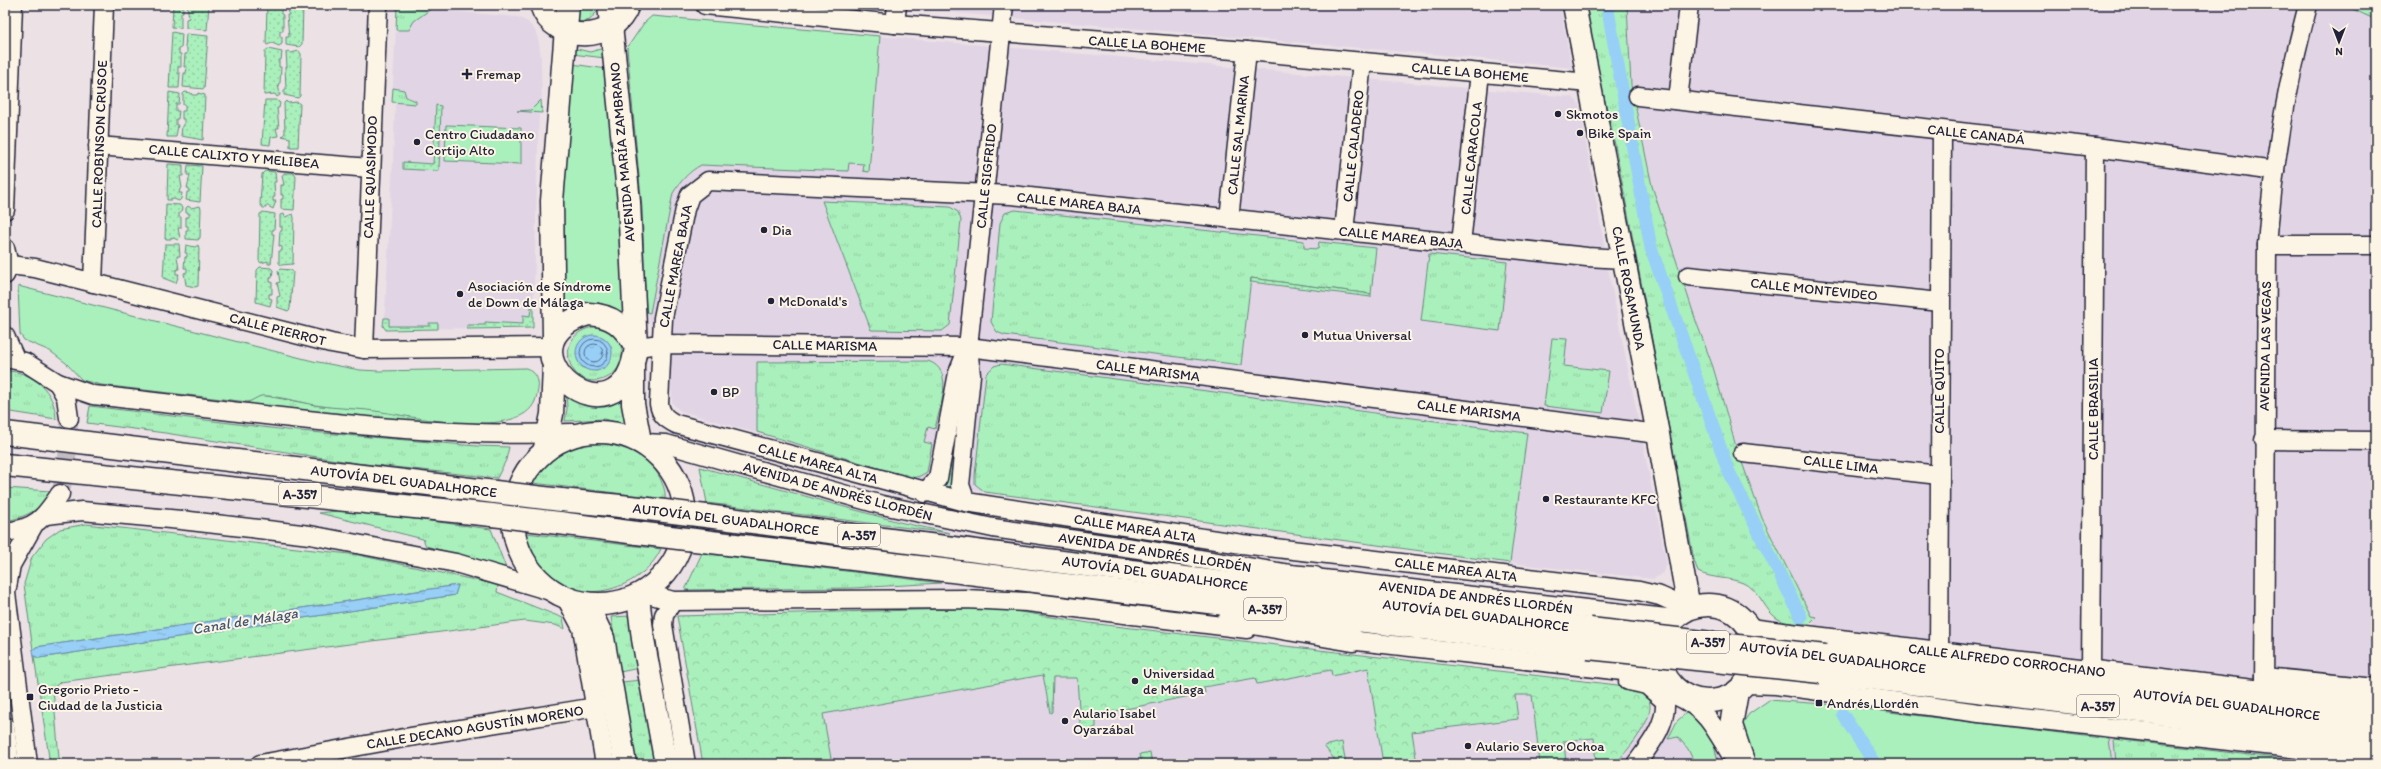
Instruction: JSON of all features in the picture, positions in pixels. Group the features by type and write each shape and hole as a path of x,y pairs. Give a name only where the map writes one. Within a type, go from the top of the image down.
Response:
{"main road":[{"path":"541,5 553,22 566,31 589,35 611,27 620,19 628,5"},
{"path":"547,441 572,433 607,430 623,434 642,442 655,452 669,470 682,499 684,534 678,553 670,568 641,595 616,604 587,605 560,595 529,567 521,553 515,522 514,502 517,488 547,441 552,414 552,201 557,124 568,5"},
{"name":"AVENIDA MARÍA ZAMBRANO","path":"609,5 629,202 634,355 632,404 642,442"},
{"name":"CALLE ROSAMUNDA","path":"1574,5 1658,434 1682,571 1684,612"},
{"path":"588,314 602,315 615,320 625,328 634,355 630,373 620,385 606,393 590,395 570,387 562,380 553,350 576,318 588,314"},
{"path":"5,421 86,432 122,446"},
{"name":"AUTOVÍA DEL GUADALHORCE","path":"5,434 122,446 1012,554 1350,600 1589,638"},
{"name":"AUTOVÍA DEL GUADALHORCE","path":"5,465 492,515 941,569 1823,664 2376,720"},
{"path":"1012,554 1063,555 1314,578"},
{"path":"941,569 1119,602 1353,640"},
{"name":"CALLE ROSAMUNDA","path":"1682,571 1696,591 1715,604"},
{"path":"641,595 642,633 666,761"},
{"path":"1736,760 1731,725 1741,688 1755,666 1756,644 1750,628 1734,612 1715,604 1684,612 1664,633 1660,642 1660,656 1666,676 1685,695 1702,700 1722,699 1741,688"},
{"path":"587,605 603,638 625,764"},
{"name":"AUTOVÍA DEL GUADALHORCE","path":"1823,664 2376,740"},
{"path":"1702,700 1712,712 1736,760"},
{"path":"2304,750 2376,751"}],"street":[{"path":"5,210 13,5"},
{"name":"CALLE ROBINSON CRUSOE","path":"93,283 104,5"},
{"name":"CALLE QUASIMODO","path":"364,349 370,168 378,5"},
{"name":"CALLE LA BOHEME","path":"704,5 895,24 1247,51 1589,83"},
{"path":"895,24 897,5"},
{"name":"CALLE SIGFRIDO","path":"966,502 960,485 971,374 968,346 1004,5"},
{"path":"1678,100 1689,5"},
{"name":"AVENIDA LAS VEGAS","path":"2264,684 2264,440 2267,245 2275,171 2292,64 2308,5"},
{"name":"CALLE SAL MARINA","path":"1229,219 1247,51"},
{"name":"CALLE CALADERO","path":"1344,231 1362,62"},
{"name":"CALLE CARACOLA","path":"1461,243 1480,73"},
{"name":"CALLE CANADÁ","path":"1638,96 2094,147 2275,171"},
{"name":"CALLE QUITO","path":"1938,652 1942,131"},
{"name":"CALLE CALIXTO Y MELIBEA","path":"98,146 370,168"},
{"name":"CALLE BRASILIA","path":"2091,671 2094,147"},
{"name":"CALLE MAREA BAJA","path":"661,344 663,318 685,209 690,194 708,181 984,193 1623,259"},
{"path":"2267,245 2376,245"},
{"name":"CALLE PIERROT","path":"6,263 35,268 331,343 364,349 553,350"},
{"name":"CALLE MONTEVIDEO","path":"1688,276 1940,302"},
{"path":"5,336 10,358 40,370 58,383 93,395 395,430 547,441"},
{"name":"CALLE MARISMA","path":"634,355 661,344 968,346 1658,434"},
{"name":"CALLE MAREA ALTA","path":"661,344 659,404 661,412 666,418 676,424 925,493 966,502 1242,544 1639,591 1660,596 1684,612"},
{"name":"CALLE SIGFRIDO","path":"925,493 938,478 958,373 968,346"},
{"path":"58,383 66,397 69,418"},
{"path":"2264,440 2376,441"},
{"name":"AVENIDA DE ANDRÉS LLORDÉN","path":"642,442 666,444 882,505 993,528 1139,549 1314,578 1684,612"},
{"name":"CALLE LIMA","path":"1743,453 1939,475"},
{"path":"28,764 6,593 11,564 39,520 60,494"},
{"path":"5,532 39,520 82,511 181,520 310,536 456,564 560,595 582,628 605,764"},
{"path":"641,595 673,602 965,599 1027,602 1220,626 1666,676"},
{"path":"673,602 664,615 663,625 686,764"},
{"name":"CALLE ALFREDO CORROCHANO","path":"1750,628 2091,671 2264,684 2376,688"},
{"path":"1532,660 1644,684 1669,693 1701,712 1736,760"},
{"path":"1636,764 1661,725 1665,712 1664,698 1644,684"},
{"path":"2264,684 2376,704"},
{"path":"1741,688 1776,685 1978,713 2304,750 2376,756"},
{"name":"CALLE DECANO AGUSTÍN MORENO","path":"260,764 404,738 596,707"},
{"path":"5,726 10,764"}],"shaded area":[{"path":"863,5 1560,5 1572,68 1441,55"},
{"path":"1627,5 2376,5 2376,694 1823,642 1762,518 1735,443 1713,367 1696,321 1652,186 1631,85"},
{"path":"397,6 518,17 528,22 535,30 539,42 541,59 542,113 539,113 533,328 384,329 393,159 395,103 392,102"},
{"path":"652,16 1572,97 1578,102 1581,114 1610,278 1667,564 1664,572 1654,579 1510,563 985,492 912,478 680,411 672,403 671,377 646,312 642,208 627,66 627,48 644,23"},
{"name":"Universidad de Málaga","path":"996,608 1089,623 1536,675 1649,701 1650,713 1672,730 1677,721 1686,713 1738,730 1749,714 1769,700 2326,764 703,764 677,616"}],"green space":[{"path":"173,5 183,5 183,12 181,13 181,28 172,27"},
{"path":"187,5 209,5 207,30 186,28 186,19 189,18"},
{"path":"267,5 284,5 281,7 281,14 283,15 283,31 280,31 280,37 282,37 282,44 279,46 272,43 267,45 266,43"},
{"path":"288,5 303,5 302,44 299,47 286,45 286,37 289,37 287,15 289,15"},
{"path":"577,5 600,5 600,8 590,20 576,23"},
{"path":"1582,5 1627,5 1631,85 1652,186 1696,321 1713,367 1735,443 1762,518 1811,616 1816,617 1809,624 1788,623 1776,618 1755,591 1743,583 1709,576 1698,572 1694,560 1613,135"},
{"path":"2344,5 2376,5 2376,20"},
{"path":"397,6 431,9 414,21 409,30 396,30"},
{"path":"652,16 880,36 869,172 863,171 864,164 849,163 848,171 701,165 696,168 685,177 673,193 650,313 646,312 642,208 627,48 644,23"},
{"path":"172,32 182,34 181,48 179,48 179,54 181,54 181,67 178,67 178,73 180,73 179,88 169,88"},
{"path":"186,34 208,36 204,89 183,87 184,73 186,73 187,67 184,67 185,54 187,54 187,48 185,48"},
{"path":"573,48 590,52 604,48 605,58 572,54"},
{"path":"268,49 282,52 281,60 279,60 279,67 281,67 280,83 278,84 280,95 277,97 275,94 264,95 265,51"},
{"path":"288,51 291,53 299,51 301,54 300,96 298,98 284,95 284,90 286,89 286,52"},
{"path":"572,64 607,69 616,140 626,316 601,303 593,302 578,305 560,315 561,207"},
{"path":"393,88 404,90 406,97 416,101 416,104 392,102"},
{"path":"169,92 180,94 179,104 176,104 176,111 179,111 178,119 176,119 176,125 178,125 176,137 167,137"},
{"path":"185,92 191,93 192,95 197,95 198,93 205,95 203,140 181,136 182,126 184,126 182,111 185,111 185,105 183,105 183,94"},
{"path":"265,100 277,100 280,103 279,108 277,108 279,128 276,128 278,136 271,137 270,145 262,144"},
{"path":"541,100 542,113 517,111 531,110"},
{"path":"286,101 288,103 297,102 300,104 298,147 290,147 290,138 282,136 285,133 284,103"},
{"path":"436,105 441,106 439,171 403,169 403,162 433,164"},
{"path":"446,125 521,128 521,164 445,161"},
{"path":"168,164 183,165 183,176 180,176 182,188 180,189 179,193 182,193 179,201 171,198 171,200 167,200"},
{"path":"188,165 202,166 200,202 186,200 187,192 189,192 189,188 187,188 190,175 187,175"},
{"path":"265,171 275,172 275,197 273,197 273,201 276,201 273,209 266,205 266,208 263,208 260,204 262,174"},
{"path":"284,173 294,173 296,177 294,210 281,209 281,199 283,199 283,195 281,195 281,185 284,185 282,176"},
{"path":"822,201 950,207 958,212 961,220 950,325 942,331 871,330"},
{"path":"166,204 180,205 182,208 181,213 179,213 179,217 181,217 181,228 178,228 180,238 178,240 171,237 171,239 165,239"},
{"path":"188,206 191,208 200,206 201,209 200,238 198,240 186,239 186,230 188,230 188,226 186,226 186,217 189,217 189,213 186,213 186,208"},
{"path":"1015,210 1304,241 1304,248 1318,249 1319,242 1376,248 1371,294 1251,278 1241,365 1004,335 997,332 991,322 1000,223 1005,213"},
{"path":"263,212 275,214 274,230 272,230 272,234 274,234 271,264 268,264 268,261 261,263 259,261 260,214"},
{"path":"284,214 285,217 293,214 294,218 293,264 281,265 279,263 279,251 282,251 282,247 279,246 280,231 282,231 282,227 280,227 280,215"},
{"path":"165,244 179,244 180,256 177,256 179,269 176,270 176,274 179,274 176,283 163,278"},
{"path":"186,245 195,247 198,245 199,248 198,286 195,287 186,285 184,273 187,272 187,268 184,268 185,257 187,257 187,253 185,253"},
{"path":"1429,254 1507,262 1500,331 1421,321"},
{"path":"260,267 271,268 273,270 272,278 270,278 270,282 272,282 272,294 269,294 269,298 272,299 270,306 256,302 257,270"},
{"path":"280,269 291,270 293,272 290,309 288,311 277,307 277,297 280,296 277,283 280,282 278,271"},
{"path":"1251,278 1371,294 1371,297 1251,282"},
{"path":"18,286 313,361 360,370 379,371 526,368 537,377 538,391 535,401 525,413 509,420 488,423 464,423 315,405 271,396 261,396 248,402 101,385 82,380 66,363 50,351 24,340 20,334"},
{"path":"531,307 533,307 533,328 467,329 467,325 485,325 485,322 523,324 523,315 530,316"},
{"path":"384,318 389,318 389,326 429,326 429,323 438,323 438,329 386,330 383,326"},
{"path":"593,327 600,328 606,330 620,343 622,349 621,362 610,376 604,379 591,381 581,377 574,370 569,361 569,350 572,340 580,332","holes":["604,338 611,347 597,371 583,368 577,359"]},
{"path":"1552,338 1567,339 1564,366 1609,371 1603,413 1544,406"},
{"path":"928,361 937,366 941,372 944,381 944,390 935,429 928,427 924,442 932,444 927,472 920,476 912,478 757,432 757,362"},
{"path":"1001,364 1527,433 1510,563 985,492 975,484 975,475 986,374 994,366"},
{"path":"5,371 25,375 41,384 52,400 56,419 5,411"},
{"path":"963,380 955,490 942,489 942,484"},
{"path":"566,392 623,392 631,426 604,419 565,421 567,409"},
{"path":"261,395 321,406 508,419 466,423 466,428 248,406 248,402"},
{"path":"90,406 287,430 477,446 509,447 506,460 497,478 356,463 165,433 87,423"},
{"path":"595,443 624,448 641,456 655,469 665,491 665,499 533,483 545,467 559,456 575,448"},
{"path":"700,467 899,522 950,533 707,503"},
{"path":"5,488 50,491 43,503 32,512 19,518 5,521"},
{"path":"346,510 491,529 506,568 426,546 423,539 319,513"},
{"path":"86,524 358,555 498,585 497,592 563,618 565,629 555,625 525,621 60,682 53,689 59,758 61,764 50,764 34,656 39,658 455,595 458,585 36,647 33,650 24,584 32,557 46,539 60,529"},
{"path":"526,533 661,549 651,564 638,576 623,585 606,590 588,592 571,589 555,581 541,569 533,556"},
{"path":"702,553 941,583 853,588 685,590"},
{"path":"996,608 1089,623 1626,686 1643,693 1649,700 1650,709 1642,730 1615,764 1596,764 1594,738 1564,741 1566,764 1540,764 1532,695 1515,695 1518,719 1412,732 1417,764 1383,764 1368,668 1332,676 1331,670 1257,684 1255,678 1204,687 1205,693 1096,715 1096,727 1084,732 1080,723 1077,678 1053,678 1052,712 1050,713 1043,675 823,714 832,764 703,764 677,616"},
{"path":"630,616 639,668 620,672 611,617"},
{"path":"641,680 655,764 636,764 622,682"},
{"path":"1769,700 1824,704 2109,739 2112,764 1755,764 1738,730 1749,714"},
{"path":"1686,713 1694,715 1705,725 1709,732 1719,764 1695,764 1688,749 1678,737 1668,739 1677,721"},
{"path":"2114,739 2310,762 2116,764"},
{"path":"1342,742 1346,764 1338,764 1324,746"},
{"path":"1150,752 1152,764 1142,764 1140,754"},
{"path":"1589,762 1589,764 1566,764"}],"water":[{"path":"598,335 607,340 611,346 611,360 607,366 598,371 590,371 581,366 577,360 576,349 581,340 587,336"},
{"name":"Canal de Málaga","path":"458,585 455,595 39,658 34,656 33,650 36,647"}],"waterway":[{"path":"1607,5 1651,248 1728,470 1801,617"},
{"path":"1843,715 1875,764"}],"tunnel":[{"path":"60,494 67,456 69,418"}],"place":[{"name":"Fremap","path":"467,74"},
{"name":"Skmotos","path":"1558,114"},
{"name":"Bike Spain","path":"1580,133"},
{"name":"Centro Ciudadano Cortijo Alto","path":"417,142"},
{"name":"Dia","path":"764,230"},
{"name":"Asociación de Síndrome de Down de Málaga","path":"460,294"},
{"name":"McDonald's","path":"771,301"},
{"name":"Mutua Universal","path":"1305,335"},
{"name":"BP","path":"714,392"},
{"name":"Restaurante KFC","path":"1546,499"},
{"name":"Universidad de Málaga","path":"1135,681"},
{"name":"Gregorio Prieto - Ciudad de la Justicia","path":"30,697"},
{"name":"Andrés Llordén","path":"1819,703"},
{"name":"Aulario Isabel Oyarzábal","path":"1065,721"},
{"name":"Aulario Severo Ochoa","path":"1468,746"}]}
